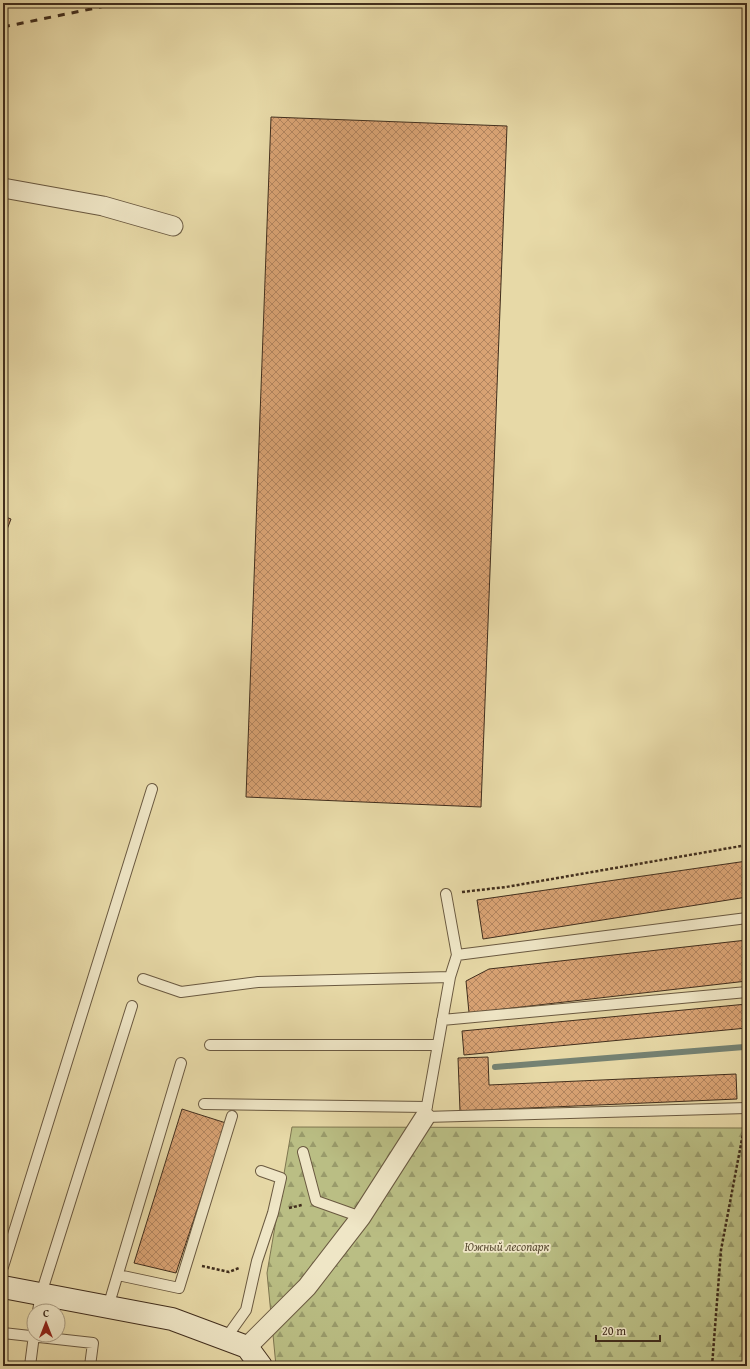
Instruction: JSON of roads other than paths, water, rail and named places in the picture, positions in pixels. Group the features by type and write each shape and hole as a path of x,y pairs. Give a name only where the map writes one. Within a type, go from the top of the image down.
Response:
{"street":[{"path":"3,188 103,206 173,226"},
{"path":"248,1347 307,1287 361,1217 426,1112"},
{"path":"3,1287 40,1303"},
{"path":"66,1305 108,1307 172,1319 248,1347 261,1366"}],"lane":[{"path":"3,1267 152,789"},
{"path":"426,1112 450,977 457,955 446,894"},
{"path":"457,955 747,918"},
{"path":"143,979 181,992 258,982 450,977"},
{"path":"442,1020 747,992"},
{"path":"40,1303 132,1006"},
{"path":"210,1045 438,1045"},
{"path":"108,1307 182,1063"},
{"path":"204,1104 426,1112 747,1108"},
{"path":"118,1275 178,1288 232,1116"},
{"path":"303,1152 316,1201 361,1217"},
{"path":"226,1338 246,1310 257,1261 273,1213 281,1178 261,1171"},
{"path":"3,1333 26,1335"},
{"path":"66,1340 93,1343 90,1366"},
{"path":"30,1366 33,1343"}],"waterway":[{"path":"495,1067 744,1047"}],"railway":[{"path":"3,27 120,3"}],"park label":[{"name":"Южный лесопарк","path":"507,1247"}]}
